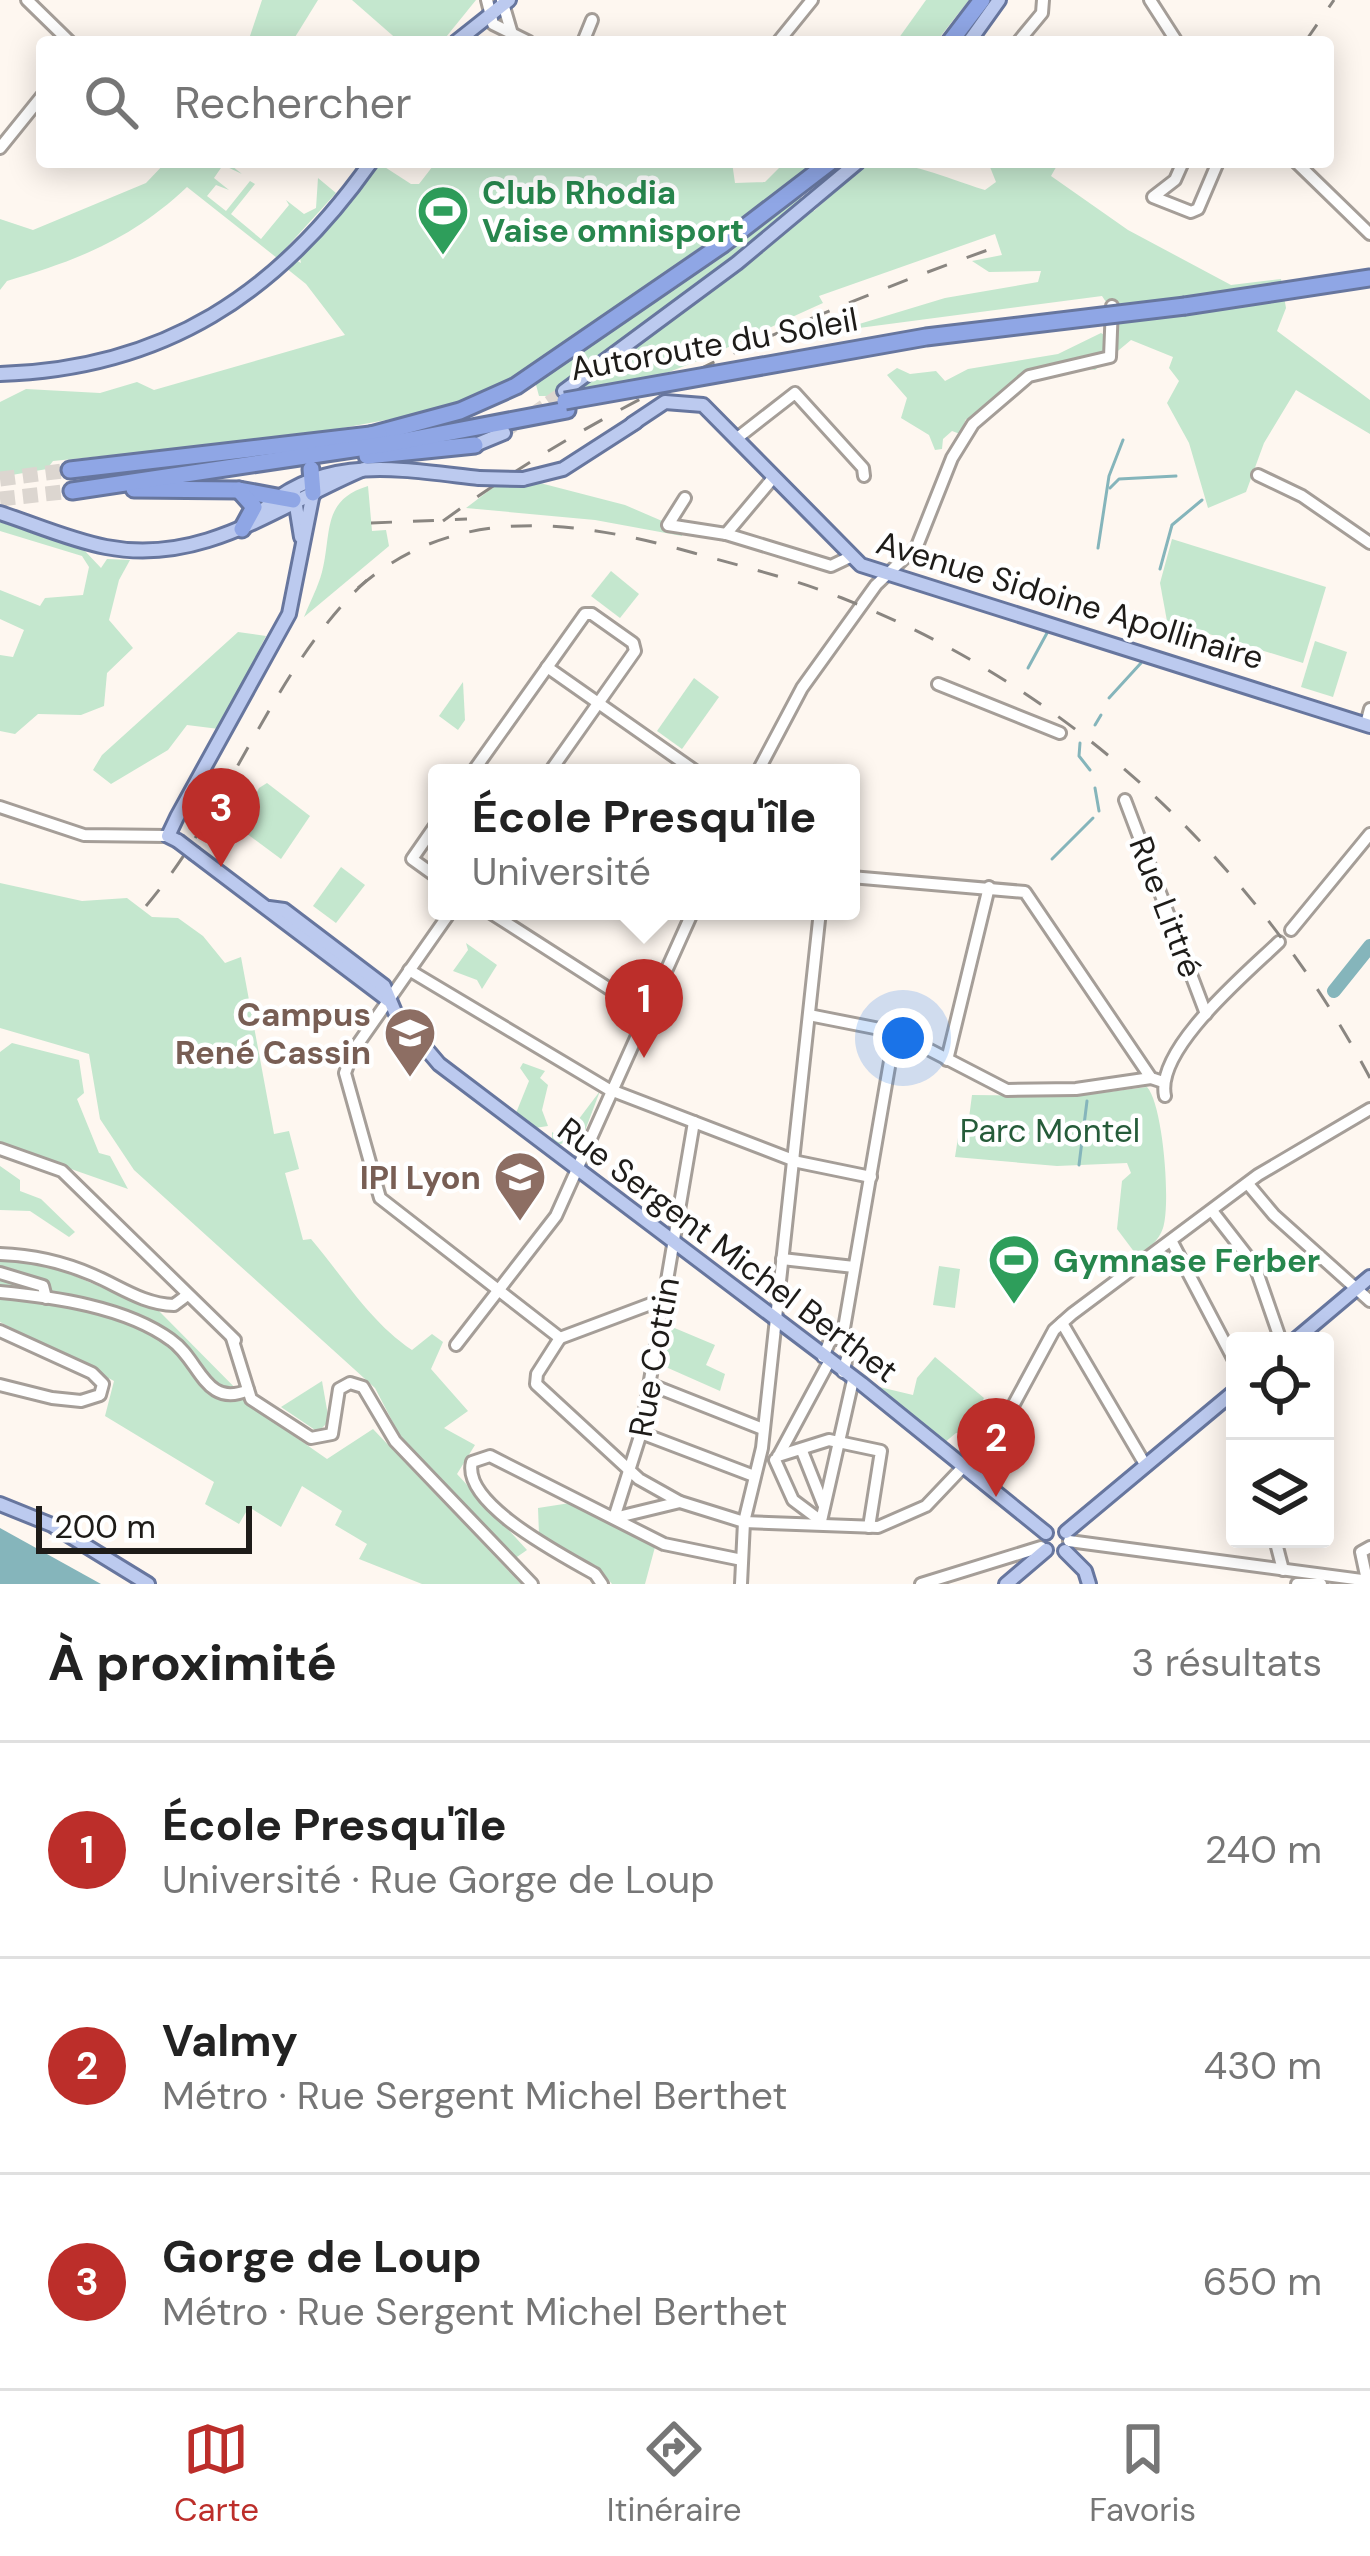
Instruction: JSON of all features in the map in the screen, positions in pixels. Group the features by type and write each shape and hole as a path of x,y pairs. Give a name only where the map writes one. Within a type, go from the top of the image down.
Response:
{"highway":[{"path":"955,36 982,0"},
{"path":"371,435 460,411 516,386 723,244 822,168"},
{"name":"Autoroute du Soleil","path":"70,470 371,435 926,337 1185,310 1370,282"},
{"name":"Autoroute du Soleil","path":"72,491 268,463 565,401"},
{"path":"158,460 168,452 272,438"},
{"path":"268,463 475,445"},
{"path":"120,484 150,490 239,490 288,504"},
{"path":"239,490 254,507 242,529"}],"main road":[{"path":"972,36 999,0"},
{"path":"463,36 498,4"},
{"path":"0,374 73,368 121,356 245,298 293,256 366,168"},
{"path":"565,401 851,168"},
{"name":"Avenue Sidoine Apollinaire","path":"0,513 105,547 157,552 187,549 242,529 288,504 313,480 364,469 389,466 523,479 563,469 651,408 680,400 703,405 850,557 891,574 1369,720"},
{"path":"475,445 504,433"},
{"path":"173,838 289,614 303,559 313,480"},
{"path":"288,504 303,559"},
{"name":"Rue Sergent Michel Berthet","path":"173,838 388,1000 439,1064 962,1466 1045,1543"},
{"path":"1305,1332 1370,1277"},
{"path":"1045,1543 1056,1555 1146,1466 1226,1399"},
{"path":"0,1504 52,1525 148,1584"},
{"path":"1006,1584 1058,1528 1089,1584"}],"street":[{"path":"26,0 64,36"},
{"path":"786,36 814,0"},
{"path":"1023,36 1042,13 1043,0"},
{"path":"1150,0 1173,36"},
{"path":"498,4 496,26 516,36"},
{"path":"586,36 592,20"},
{"path":"0,148 36,103"},
{"path":"1181,168 1153,197 1192,212 1198,209 1215,168"},
{"path":"1302,168 1370,234"},
{"path":"762,764 802,688 876,585 917,546 952,458 973,424 1029,376 1110,357 1112,306"},
{"path":"733,436 795,392 863,468 864,476"},
{"path":"1258,476 1302,496 1370,543"},
{"path":"726,534 773,478"},
{"path":"685,498 668,525 726,534 831,566 850,557"},
{"path":"478,764 589,613 635,647 555,764"},
{"path":"548,667 685,764"},
{"path":"938,684 1060,733"},
{"name":"Rue Littré","path":"1125,800 1206,1014"},
{"path":"0,808 84,835 173,838"},
{"path":"1291,930 1370,834"},
{"path":"428,836 412,859 428,871"},
{"path":"860,878 1017,889 1032,898 1160,1086"},
{"path":"947,1060 989,887"},
{"path":"445,920 353,1051 345,1073 380,1198 560,1338"},
{"path":"502,920 647,1013"},
{"path":"456,1345 550,1226 689,920"},
{"path":"742,1584 744,1522 764,1429 819,920"},
{"path":"1160,1086 1206,1014 1279,942"},
{"path":"409,970 613,1089 794,1160 871,1177"},
{"path":"809,1015 895,1032 1007,1090 1160,1086"},
{"path":"842,1340 895,1032"},
{"path":"664,1299 560,1338 536,1384 632,1472 680,1502 744,1522 820,1521 869,1527 910,1516 1012,1414 1062,1323 1248,1184 1370,1108"},
{"name":"Rue Cottin","path":"614,1518 641,1433 694,1122"},
{"path":"0,1149 62,1171 232,1338 248,1390 284,1421 316,1440 328,1438 334,1428 339,1389 350,1383 362,1388 395,1441 532,1584"},
{"path":"1248,1184 1370,1301"},
{"path":"1214,1212 1255,1266 1278,1332"},
{"path":"1173,1244 1226,1345"},
{"path":"0,1254 36,1256 92,1274 139,1299 174,1305 186,1296"},
{"path":"782,1259 854,1267"},
{"path":"0,1273 43,1286 46,1298"},
{"path":"0,1292 46,1298 152,1329 188,1355 207,1385 226,1396 248,1390"},
{"path":"1062,1323 1146,1466"},
{"path":"0,1331 92,1372 103,1384 95,1398 80,1401 0,1384"},
{"path":"831,1338 852,1341 838,1442 820,1521 793,1501 778,1456 826,1359 831,1338"},
{"path":"650,1384 764,1429"},
{"path":"641,1433 754,1477"},
{"path":"760,1453 778,1456 829,1440 880,1451 869,1527"},
{"path":"802,1451 824,1506"},
{"path":"602,1584 595,1574 515,1528 473,1481 472,1462 490,1456 648,1535 742,1561"},
{"path":"614,1518 680,1502"},
{"path":"648,1535 646,1516 652,1508"},
{"path":"1067,1541 1369,1581 1365,1550"},
{"path":"921,1584 1027,1556 1045,1543"},
{"path":"1277,1548 1283,1570"},
{"path":"1298,1583 1321,1584"}],"green space":[{"path":"262,0 318,0 296,36 250,36"},
{"path":"352,0 476,0 447,36 393,36"},
{"path":"926,0 969,0 941,36 900,36"},
{"path":"160,168 221,168 214,178 229,190 216,185 207,196 226,211 250,181 255,184 231,214 261,239 289,205 286,200 304,214 316,208 318,178 336,193 277,258 187,187 125,234 81,256 7,281 0,290 0,219 33,230 146,183"},
{"path":"374,168 386,168 419,184 431,168 733,168 735,183 765,182 779,168 811,168 565,344 504,385 456,407 294,437 53,461 47,469 0,477 0,402 26,389 100,393 137,382 154,390 345,335 306,284 286,268 294,259 301,263 299,254 362,188"},
{"path":"861,168 916,168 985,190 996,182 990,168 1056,168 1051,176 1128,230 1231,285 1281,279 1286,308 1277,331 1370,400 1370,434 1296,390 1264,443 1246,492 1208,508 1189,443 1167,403 1179,381 1169,368 1173,357 1131,340 1095,370 1063,364 1024,371 975,418 966,419 960,434 952,431 943,439 942,449 935,450 929,435 901,418 907,398 887,375 897,368 910,374 936,371 945,381 968,369 1058,354 1101,333 1109,338 1108,305 1102,296 836,331 945,298 1038,282 1041,271 989,272 972,261 1002,255 995,234 819,296 823,303 686,366 615,388 539,396 535,381 800,197 814,211"},
{"path":"540,483 625,505 683,530 682,536 595,520 466,508 495,486"},
{"path":"368,486 372,531 386,530 389,546 304,617 322,572 335,509 353,492"},
{"path":"0,522 84,550 101,568 107,559 130,560 119,580 109,620 133,648 107,673 104,706 81,715 38,714 15,734 0,731 0,655 13,657 24,630 0,619 0,590 40,606 45,598 83,595 89,567 82,556 0,531"},
{"path":"1172,539 1326,587 1303,663 1167,621 1160,583"},
{"path":"611,571 639,594 620,618 591,596"},
{"path":"238,632 266,636 219,729 187,725 168,750 111,784 93,770 102,755"},
{"path":"1315,641 1347,652 1333,697 1301,687"},
{"path":"694,678 719,697 682,749 657,731"},
{"path":"463,682 465,720 458,730 439,716"},
{"path":"267,783 310,816 281,859 239,828 259,788"},
{"path":"341,867 365,885 336,923 313,906"},
{"path":"0,883 82,901 127,898 152,917 178,918 203,936 225,963 241,957 274,1134 289,1131 299,1169 285,1173 303,1240 311,1239 370,1313 412,1350 432,1334 443,1342 431,1369 468,1411 444,1428 475,1445 457,1474 527,1550 514,1559 399,1434 375,1388 134,1170 100,1119 89,1054 0,1028"},
{"path":"466,943 497,965 482,989 477,980 453,971 468,950"},
{"path":"12,1043 79,1060 84,1093 77,1099 99,1153 110,1156 128,1189 0,1144 0,1052"},
{"path":"523,1063 545,1071 540,1078 548,1085 542,1110 548,1126 535,1128 516,1113 529,1081 520,1068"},
{"name":"Parc Montel","path":"1147,1087 1161,1133 1165,1216 1159,1237 1138,1257 1117,1229 1122,1181 1131,1173 1127,1163 1057,1166 955,1157 961,1118 969,1118 972,1095 1077,1096"},
{"path":"600,1091 583,1136 558,1145 552,1140 552,1132 563,1140"},
{"path":"0,1166 20,1180 20,1191 41,1199 75,1232 69,1237 30,1211 0,1210"},
{"path":"0,1260 36,1260 159,1311 258,1411 327,1459 373,1429 521,1584 422,1584 359,1559 367,1544 335,1525 342,1511 302,1486 281,1527 249,1507 239,1524 205,1504 214,1482 105,1416 114,1381 0,1322"},
{"path":"939,1266 960,1269 955,1308 933,1305"},
{"path":"665,1324 715,1345 706,1365 725,1374 720,1391 659,1364"},
{"path":"935,1357 984,1398 966,1434 956,1433 944,1443 871,1385 913,1395 917,1378"},
{"path":"322,1381 329,1421 318,1432 281,1407"},
{"path":"570,1503 655,1547 645,1584 612,1584 598,1567 539,1534 538,1508"}],"water":[{"path":"0,1528 101,1584 0,1584"}],"waterway":[{"path":"1098,548 1109,476 1123,440"},
{"path":"1110,488 1119,479 1176,476"},
{"path":"1160,569 1172,525 1202,500"},
{"path":"1028,668 1047,633"},
{"path":"1109,698 1141,663"},
{"path":"1095,725 1101,715"},
{"path":"1080,743 1079,756 1090,770"},
{"path":"1095,788 1099,811"},
{"path":"1052,859 1093,818"},
{"path":"1334,991 1370,946"},
{"path":"1079,1165 1087,1101"}],"tunnel":[{"path":"504,433 564,391"},
{"path":"0,479 70,470"},
{"path":"0,499 72,491"}],"railway":[{"path":"1309,36 1334,0"},
{"path":"443,521 573,436 711,364 854,301 999,246"},
{"path":"371,523 467,519"},
{"path":"358,588 396,560 435,542 477,530 562,527 650,542 787,579 925,635 1005,680 1079,732 1149,791 1213,855 1271,925 1324,999 1370,1078"},
{"path":"146,906 203,825 306,652 367,580"}],"place":[{"name":"Club Rhodia Vaise omnisport","path":"443,257"},
{"name":"Gorge de Loup","path":"221,867"},
{"name":"École Presqu'île","path":"644,1058"},
{"name":"Campus René Cassin","path":"410,1079"},
{"name":"IPI Lyon","path":"520,1223"},
{"name":"Gymnase Ferber","path":"1014,1306"},
{"name":"Valmy","path":"996,1497"}]}
